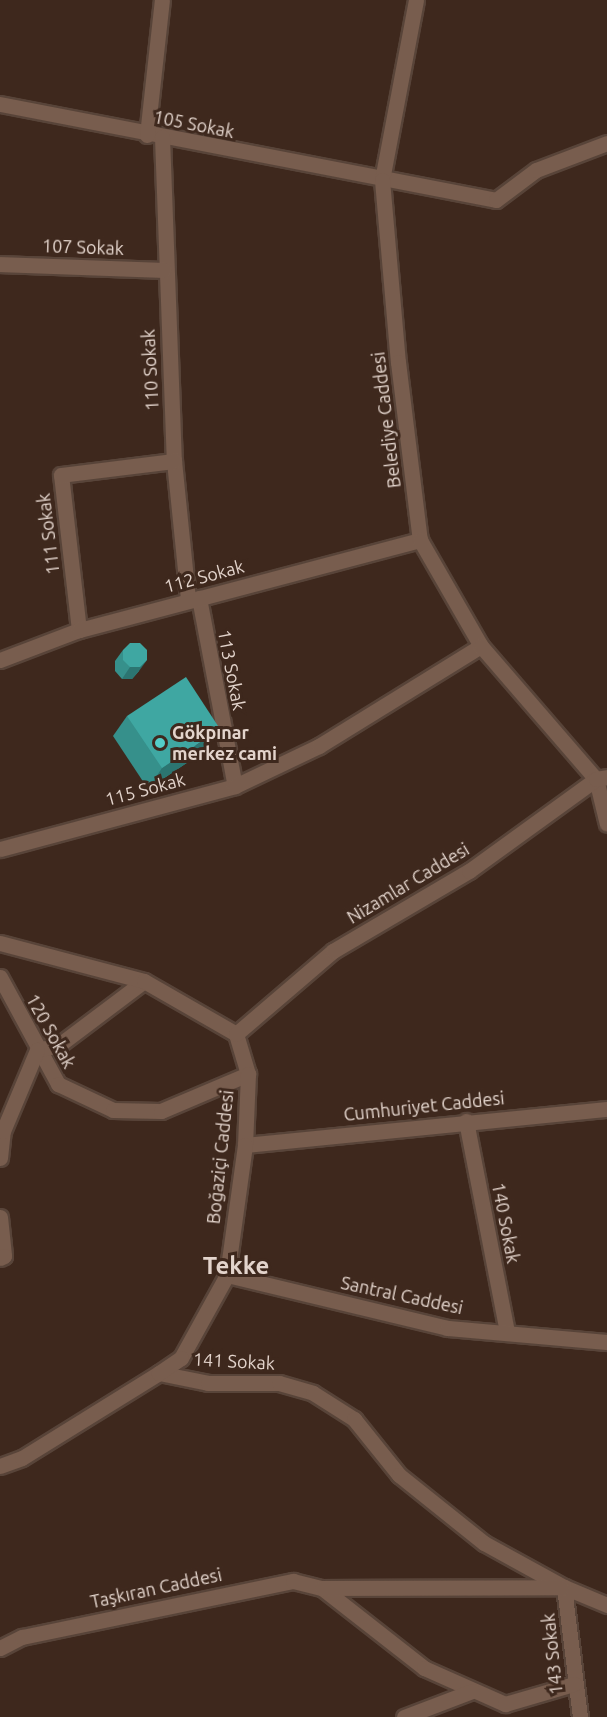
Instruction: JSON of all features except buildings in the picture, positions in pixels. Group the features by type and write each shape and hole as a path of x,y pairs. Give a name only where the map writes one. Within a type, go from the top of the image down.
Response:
{"street":[{"name":"110 Sokak","path":"162,0 155,136 174,461 194,599"},
{"name":"Belediye Caddesi","path":"416,0 382,180 398,362 420,540 481,645 602,778"},
{"name":"105 Sokak","path":"0,104 382,180 496,200 536,170 607,143"},
{"name":"107 Sokak","path":"0,264 164,270"},
{"name":"111 Sokak","path":"79,630 61,475 174,461"},
{"name":"112 Sokak","path":"0,660 79,630 420,540"},
{"name":"113 Sokak","path":"194,599 235,786"},
{"name":"115 Sokak","path":"0,849 235,786 319,746 481,645"},
{"path":"602,778 607,824"},
{"name":"Nizamlar Caddesi","path":"236,1034 333,951 469,871 602,778"},
{"path":"0,943 144,981 236,1034"},
{"name":"120 Sokak","path":"0,977 37,1050 58,1084 113,1110 161,1111 248,1074"},
{"path":"0,1158 3,1131 37,1050 60,1045 144,981"},
{"name":"Boğaziçi Caddesi","path":"159,1373 181,1358 227,1275 245,1145 248,1074 236,1034"},
{"name":"Cumhuriyet Caddesi","path":"245,1145 466,1121 607,1109"},
{"name":"140 Sokak","path":"466,1121 507,1332"},
{"path":"0,1217 4,1256 0,1258"},
{"name":"Santral Caddesi","path":"227,1275 447,1328 607,1342"},
{"path":"0,1466 22,1458 159,1373"},
{"name":"141 Sokak","path":"159,1373 208,1383 279,1383 312,1392 354,1419 399,1475 484,1543 564,1587 607,1605"},
{"name":"Taşkıran Caddesi","path":"0,1648 22,1637 293,1581 322,1588"},
{"path":"322,1588 564,1587"},
{"name":"143 Sokak","path":"564,1587 574,1684 580,1717"},
{"path":"322,1588 424,1668 472,1692 503,1711 574,1684"},
{"path":"404,1717 472,1692"}],"place":[{"name":"Gökpınar merkez cami","path":"160,743"}],"district":[{"name":"Tekke","path":"236,1266"}]}
